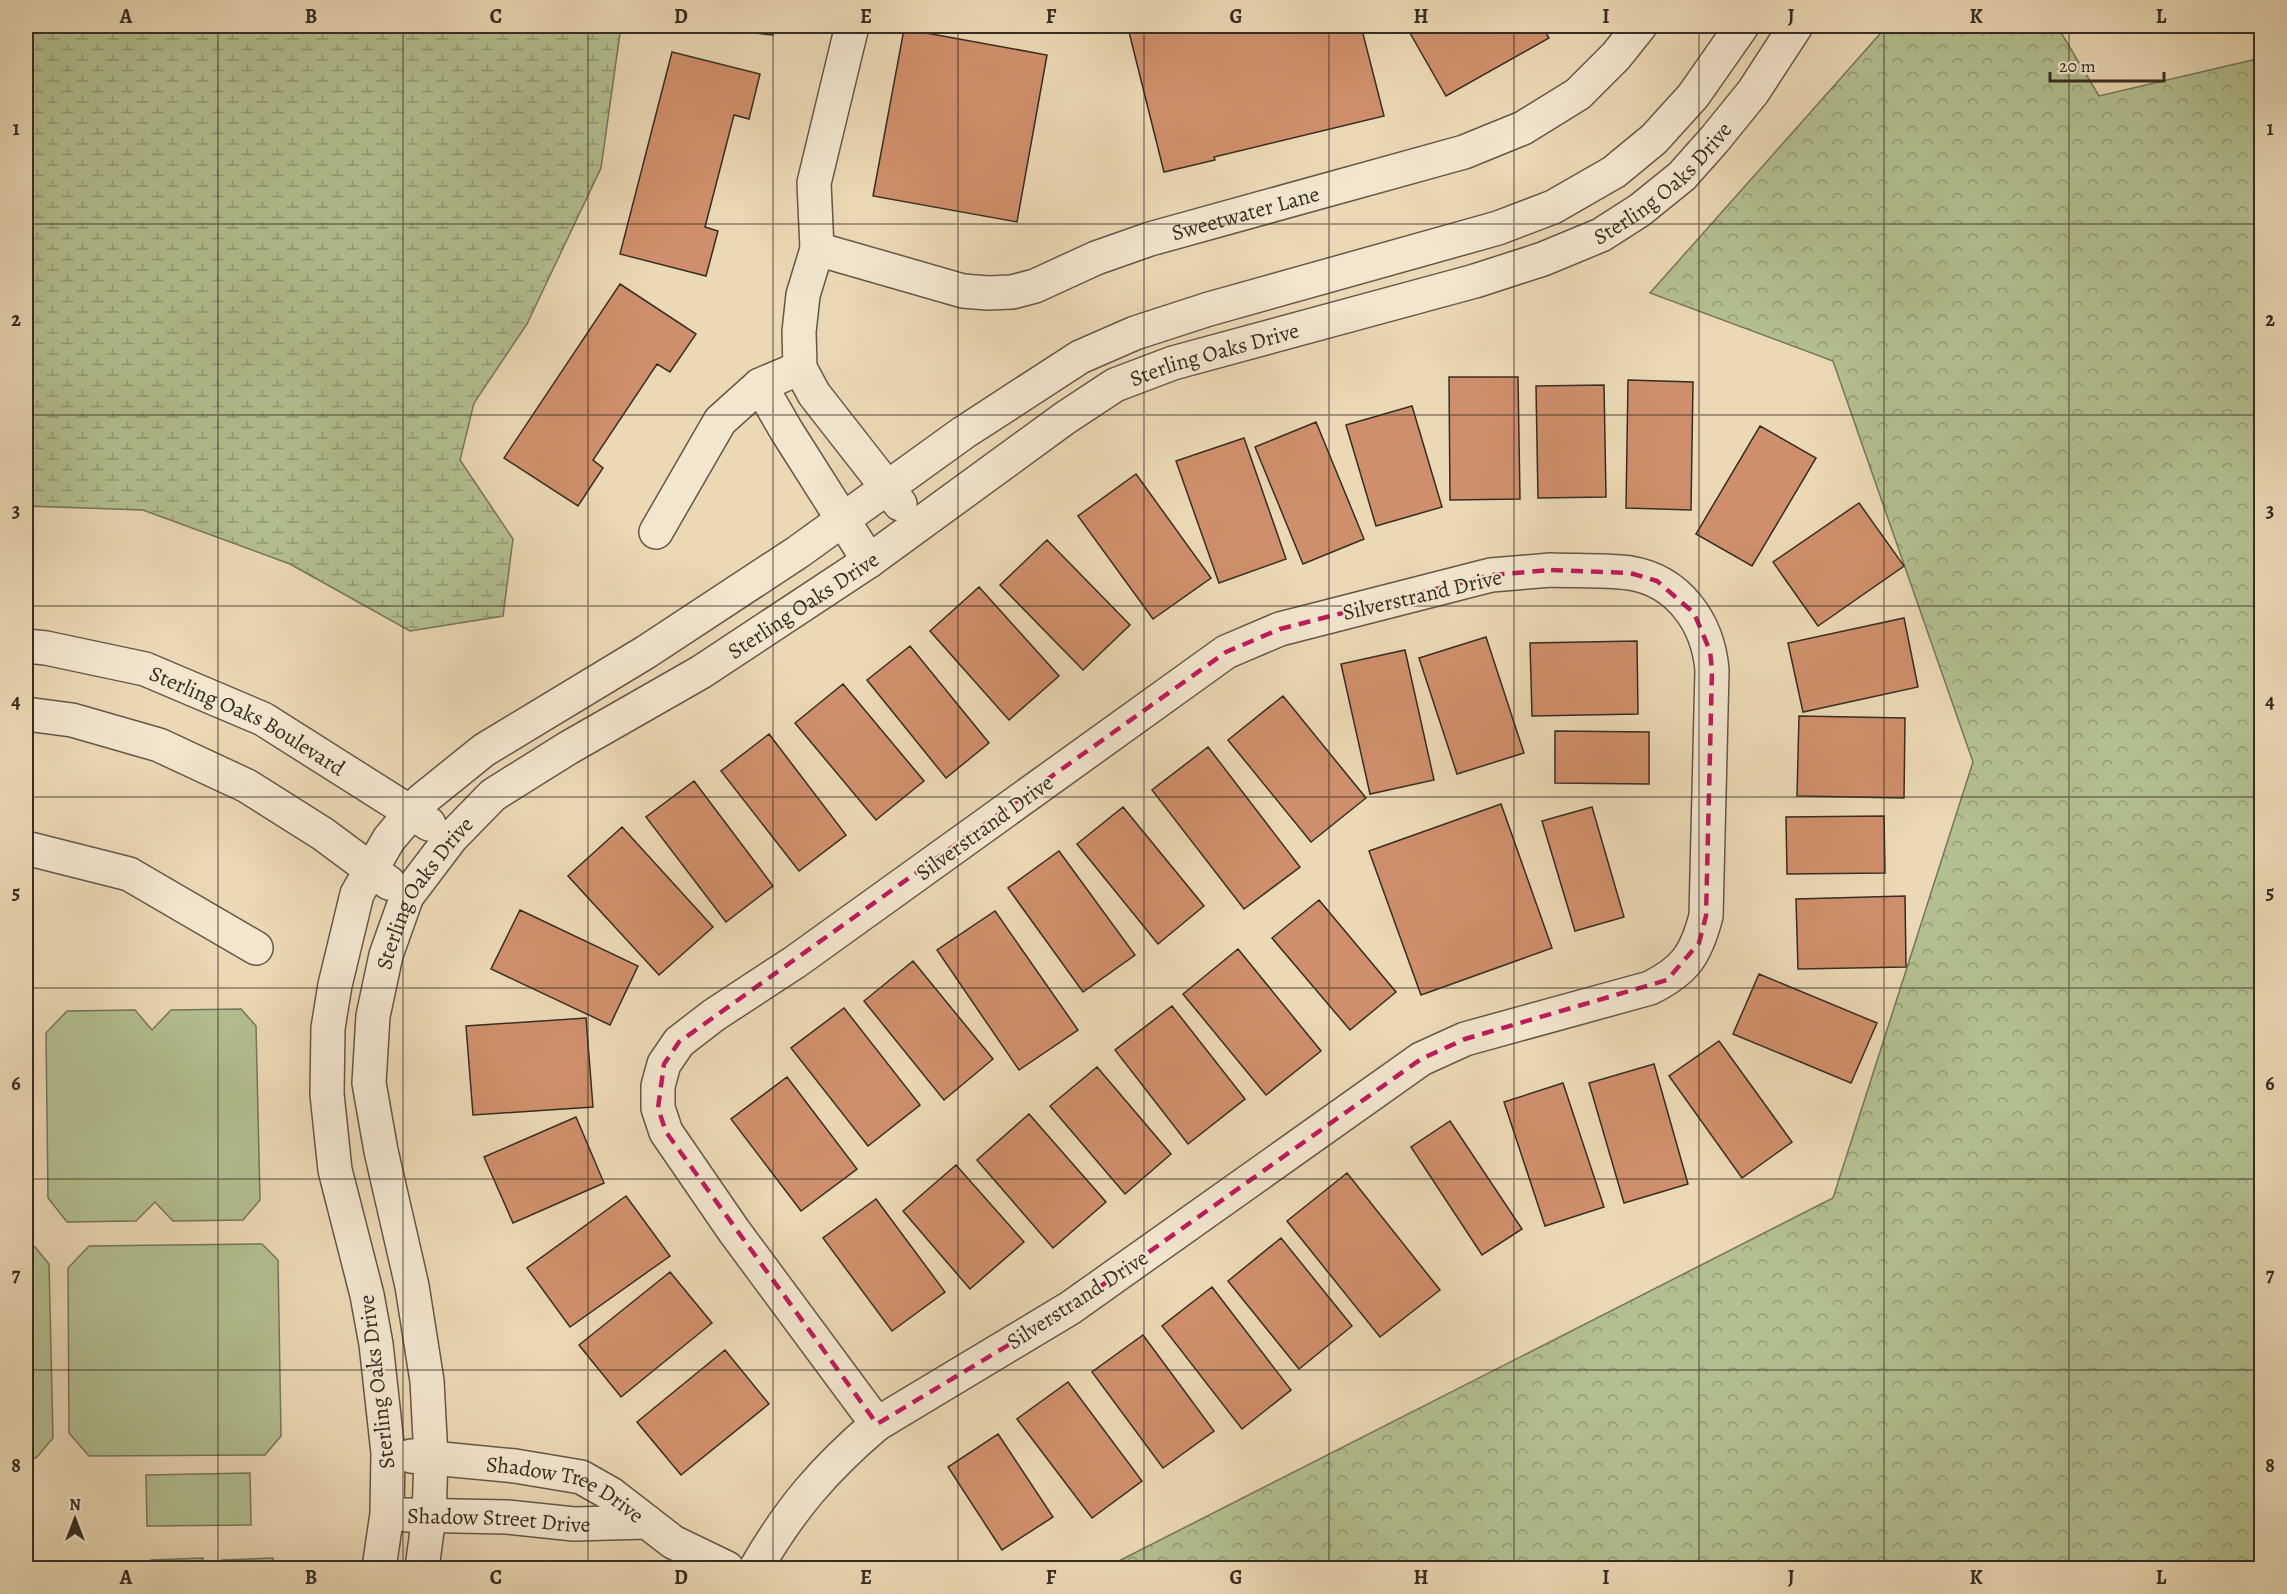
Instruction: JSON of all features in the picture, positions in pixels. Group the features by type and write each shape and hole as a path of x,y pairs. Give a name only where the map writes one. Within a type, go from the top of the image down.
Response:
{"street":[{"path":"852,26 814,183 818,249 803,295 799,332 800,368 814,394 916,525"},
{"name":"Sweetwater Lane","path":"818,249 963,291 1012,292 1035,286 1096,258 1150,239 1464,152 1523,128 1578,94 1616,56 1640,26"},
{"name":"Sterling Oaks Drive","path":"379,1569 387,1514 388,1453 376,1344 367,1295 335,1170 327,1094 328,1028 335,985 357,894 389,839 422,800 484,750 646,652 798,552 1019,395 1089,353 1135,333 1199,312 1498,228 1552,207 1614,172 1654,139 1693,96 1742,26"},
{"name":"Sterling Oaks Drive","path":"422,1569 429,1516 431,1458 427,1381 412,1286 381,1151 369,1083 373,1016 386,955 407,896 450,838 493,795 568,748 701,672 869,561 1065,418 1115,386 1173,363 1475,281 1544,259 1601,235 1640,210 1682,176 1752,92 1796,26"},
{"path":"1407,254 1419,297"},
{"path":"656,532 720,421 760,385 800,368"},
{"path":"760,385 869,561"},
{"name":"Silverstrand Drive","path":"756,1569 776,1534 815,1482 877,1424 1070,1308 1421,1059 1465,1039 1650,988 1667,980 1682,968 1699,943 1706,916 1712,670 1704,630 1694,613 1682,600 1657,582 1630,573 1551,570 1491,574 1280,629 1253,639 1227,652 795,962 714,1015 679,1042 664,1064 658,1086 658,1108 666,1132 734,1231 877,1424"},
{"name":"Sterling Oaks Boulevard","path":"26,646 46,648 145,669 252,714 412,812 450,838"},
{"path":"26,714 72,720 159,745 247,786 323,834 407,896"},
{"path":"26,848 129,874 256,948"},
{"name":"Shadow Tree Drive","path":"388,1453 515,1466 581,1477 611,1494 673,1542 727,1569"},
{"name":"Shadow Street Drive","path":"387,1514 507,1517 574,1524 647,1522"}],"highlighted area":[{"path":"1551,570 1630,573 1657,581 1694,613 1710,651 1712,670 1706,916 1699,943 1667,980 1465,1039 1421,1059 1070,1308 877,1424 666,1132 658,1108 664,1064 679,1042 1226,652 1280,629 1491,575"}],"green space":[{"path":"26,26 621,26 601,168 527,324 474,403 460,460 513,539 503,616 410,631 290,564 143,510 26,506"},
{"path":"1887,26 2057,26 2099,96 2261,58 2261,1568 1105,1568 1833,1198 1973,762 1833,361 1650,293"},
{"path":"241,1009 256,1026 260,1200 243,1220 173,1221 155,1202 136,1221 67,1222 48,1198 46,1033 67,1011 135,1010 152,1030 171,1010"},
{"path":"262,1244 278,1260 281,1436 265,1455 89,1456 69,1433 68,1268 89,1246"},
{"path":"26,1247 35,1247 49,1264 53,1438 36,1458 26,1458"},
{"path":"250,1473 251,1525 147,1526 146,1475"},
{"path":"203,1558 203,1568 151,1568 151,1560"},
{"path":"273,1558 273,1568 222,1568 222,1560"}],"building":[{"path":"685,26 774,26 773,35"},
{"path":"1155,26 1361,26 1384,116 1214,157 1215,160 1164,172 1129,32"},
{"path":"1406,26 1552,26 1544,30 1549,38 1446,96"},
{"path":"904,29 1047,55 1017,222 873,196"},
{"path":"672,52 760,74 749,119 734,115 705,227 718,231 706,276 620,254"},
{"path":"620,284 696,334 670,372 657,364 593,460 603,468 578,506 504,458"},
{"path":"1449,377 1518,377 1520,499 1450,500"},
{"path":"1628,380 1693,382 1691,510 1626,508"},
{"path":"1604,385 1606,497 1538,498 1536,386"},
{"path":"1412,406 1442,507 1376,526 1346,425"},
{"path":"1316,422 1364,539 1303,564 1255,447"},
{"path":"1760,426 1816,458 1752,566 1696,534"},
{"path":"1244,438 1286,559 1219,583 1176,461"},
{"path":"1136,474 1211,578 1153,619 1078,516"},
{"path":"1859,503 1904,566 1818,626 1773,562"},
{"path":"1047,540 1130,625 1083,670 1000,585"},
{"path":"979,587 1059,676 1009,720 930,631"},
{"path":"1904,618 1918,687 1803,712 1788,643"},
{"path":"1486,637 1524,753 1457,774 1419,658"},
{"path":"1637,641 1638,714 1532,716 1530,643"},
{"path":"910,646 989,743 946,778 867,680"},
{"path":"1405,650 1434,780 1370,794 1341,664"},
{"path":"843,684 924,781 876,820 795,723"},
{"path":"1283,696 1366,798 1311,842 1228,740"},
{"path":"1799,716 1905,718 1904,798 1797,796"},
{"path":"1555,731 1649,732 1649,784 1555,783"},
{"path":"769,734 846,835 799,871 721,771"},
{"path":"1208,747 1300,867 1244,909 1152,790"},
{"path":"694,781 773,886 726,922 646,817"},
{"path":"1501,804 1552,948 1421,995 1369,851"},
{"path":"1123,807 1204,906 1158,944 1077,844"},
{"path":"1592,807 1624,917 1575,931 1542,821"},
{"path":"1884,816 1885,873 1787,874 1786,817"},
{"path":"622,827 713,927 659,975 568,876"},
{"path":"1059,851 1135,955 1083,992 1008,888"},
{"path":"1905,896 1906,967 1798,969 1796,899"},
{"path":"1319,900 1396,992 1350,1030 1272,938"},
{"path":"520,910 638,966 610,1025 491,969"},
{"path":"995,911 1078,1030 1019,1070 937,950"},
{"path":"1238,949 1321,1051 1266,1095 1183,994"},
{"path":"913,961 993,1059 944,1100 864,1001"},
{"path":"1759,974 1877,1023 1851,1083 1733,1034"},
{"path":"1172,1006 1245,1099 1188,1144 1115,1050"},
{"path":"844,1008 920,1105 868,1146 791,1048"},
{"path":"586,1018 593,1107 473,1115 466,1026"},
{"path":"1719,1041 1792,1142 1742,1178 1669,1076"},
{"path":"1654,1064 1688,1184 1624,1203 1589,1083"},
{"path":"1097,1067 1171,1154 1125,1194 1050,1106"},
{"path":"787,1077 857,1169 801,1211 731,1119"},
{"path":"1563,1083 1604,1207 1545,1226 1504,1102"},
{"path":"1029,1114 1106,1202 1053,1248 977,1160"},
{"path":"576,1117 604,1183 513,1223 484,1157"},
{"path":"1450,1121 1522,1229 1482,1255 1411,1147"},
{"path":"956,1165 1024,1242 970,1289 903,1211"},
{"path":"1347,1173 1440,1290 1380,1337 1287,1221"},
{"path":"626,1196 670,1256 570,1327 527,1268"},
{"path":"876,1199 945,1292 892,1331 823,1238"},
{"path":"1281,1238 1352,1326 1299,1369 1228,1281"},
{"path":"670,1272 712,1323 621,1397 579,1345"},
{"path":"1212,1287 1291,1390 1242,1429 1162,1326"},
{"path":"1143,1335 1214,1431 1163,1468 1092,1372"},
{"path":"725,1350 769,1404 681,1475 637,1422"},
{"path":"1068,1382 1142,1481 1092,1518 1017,1419"},
{"path":"998,1434 1053,1517 1002,1550 948,1467"}]}
